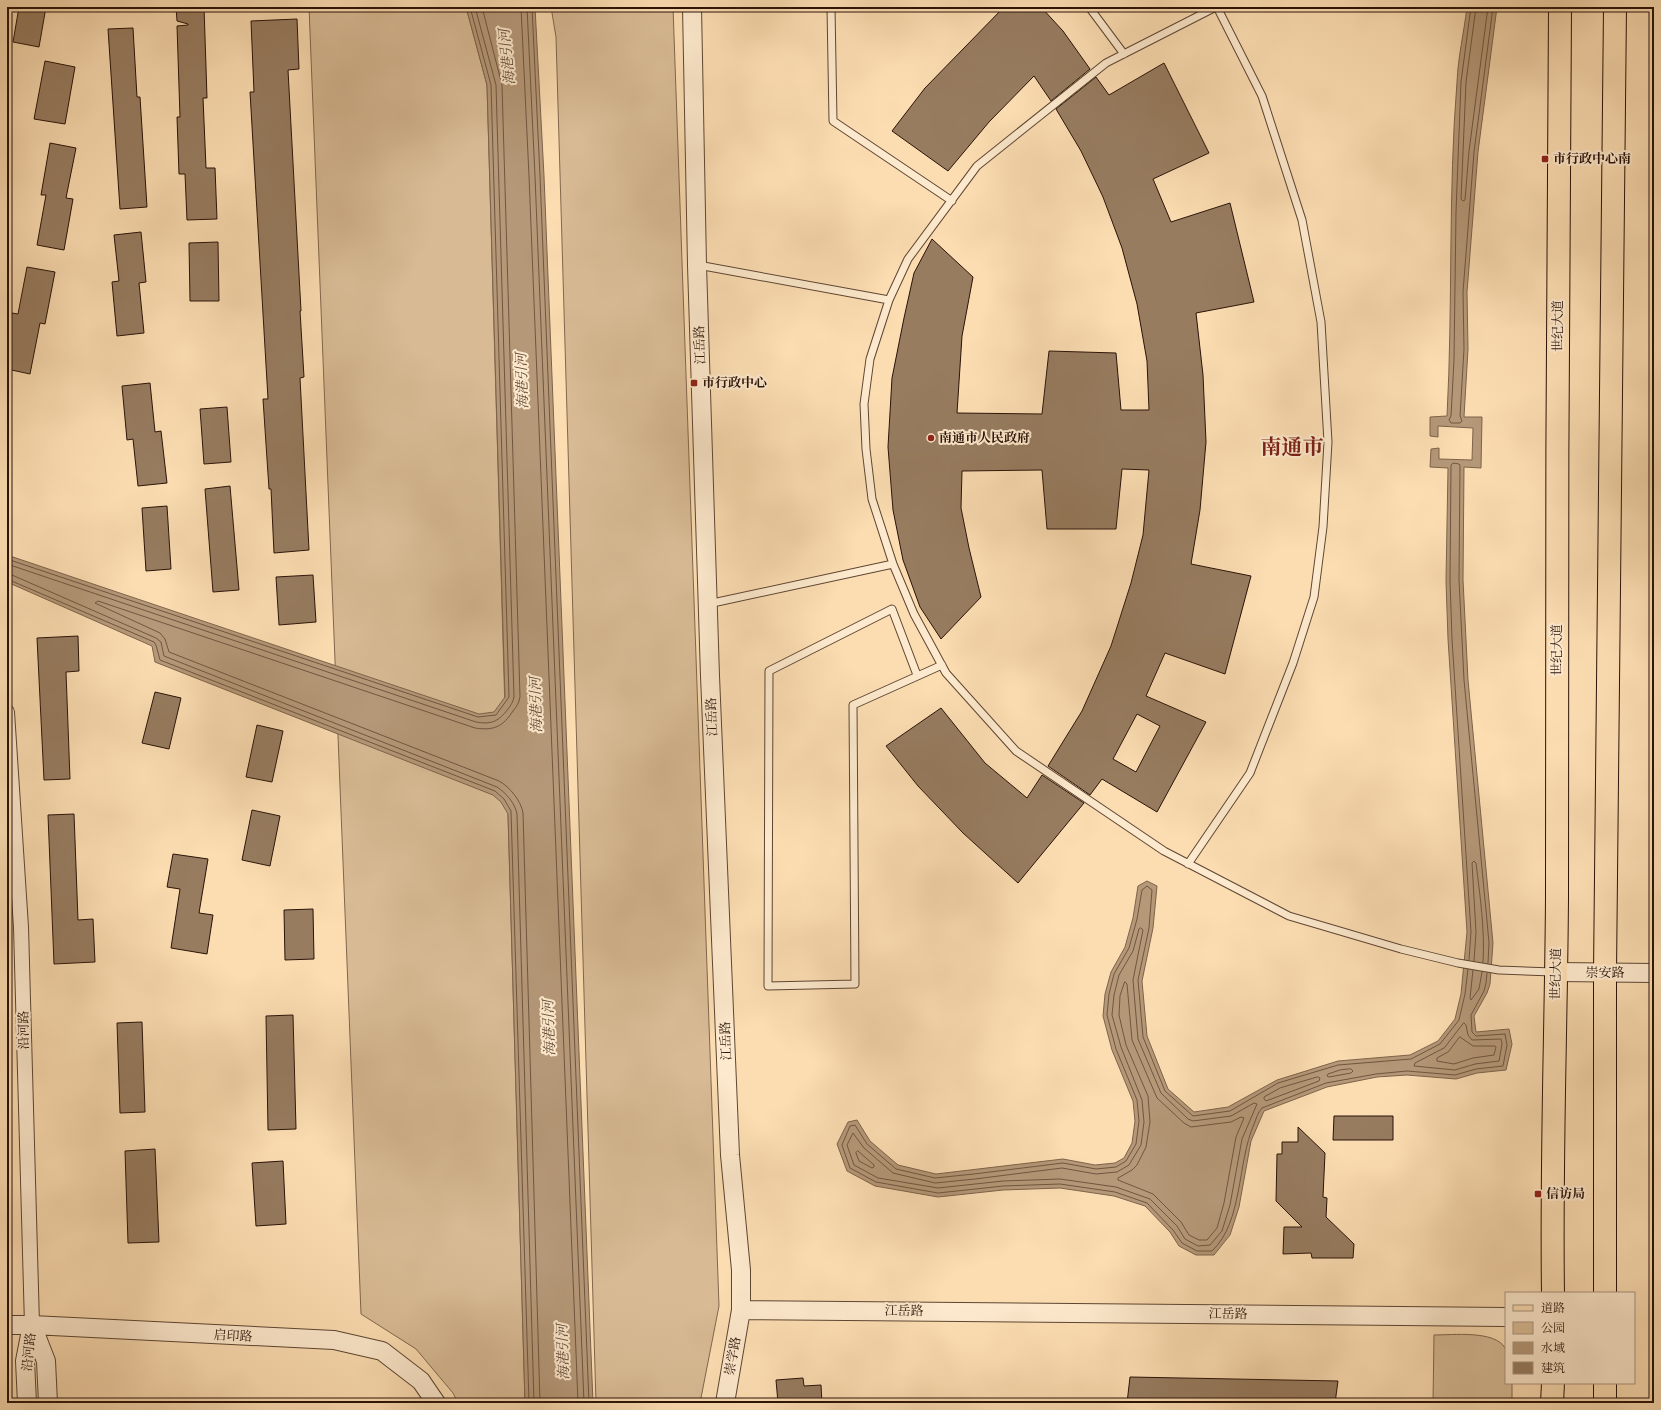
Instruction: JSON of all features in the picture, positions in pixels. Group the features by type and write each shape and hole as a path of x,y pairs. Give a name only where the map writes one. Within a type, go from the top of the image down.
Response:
{"main road":[{"name":"世纪大道","path":"1553,1292 1552,1197 1556,972 1560,7"},
{"path":"1605,1292 1605,973 1615,7"},
{"path":"1552,1384 1552,1403"},
{"path":"1605,1384 1605,1403"}],"street":[{"name":"江岳路","path":"692,7 708,604 730,1147 741,1270 741,1310 1505,1317"},
{"name":"沿河路","path":"7,712 21,928 32,1325 25,1361 27,1403"},
{"name":"崇安路","path":"1556,972 1654,973"},
{"name":"崇学路","path":"725,1403 741,1310"},
{"name":"启印路","path":"7,1325 334,1340 382,1351 421,1381 436,1403"},
{"name":"沿河路","path":"32,1325 46,1361 48,1403"}],"lane":[{"path":"831,7 833,121 952,200"},
{"path":"1089,7 1124,54"},
{"path":"1188,864 1250,773 1293,663 1314,597 1323,527 1328,442 1321,322 1302,220 1262,96 1216,7 1106,63 977,166 908,259 889,300 870,359 864,404 866,448 872,499 893,564 914,614 946,673 1016,751 1164,851 1188,864 1289,916 1401,949 1458,963 1499,970 1556,972"},
{"path":"698,265 889,300"},
{"path":"708,604 893,564"},
{"path":"917,675 892,609 769,671 768,986 855,984 853,705 942,665"}],"green space":[{"path":"309,7 466,7 487,85 525,1403 458,1403 453,1393 416,1349 361,1314"},
{"path":"551,7 673,7 719,1306 700,1403 596,1403 556,37"},
{"path":"1462,1334 1483,1336 1500,1342 1505,1348 1505,1384 1512,1384 1512,1403 1433,1403 1434,1335"}],"water":[{"name":"海港引河","path":"466,7 535,7 544,176 593,1403 525,1403 508,814 501,802 493,795 155,662 152,646 7,582 7,555 479,714 494,712 505,697 487,85"},
{"path":"1467,7 1497,7 1478,152 1467,292 1468,349 1464,417 1482,417 1481,468 1464,467 1463,580 1468,680 1493,943 1490,984 1487,993 1474,1016 1476,1032 1509,1029 1512,1044 1506,1070 1477,1073 1456,1079 1407,1075 1377,1077 1327,1087 1264,1111 1251,1141 1239,1207 1230,1235 1214,1255 1196,1255 1179,1246 1170,1232 1145,1206 1114,1196 1060,1188 1003,1190 938,1197 875,1186 847,1171 837,1144 848,1122 857,1120 870,1141 898,1165 936,1174 1063,1159 1095,1165 1115,1163 1124,1158 1132,1143 1135,1121 1133,1101 1112,1050 1103,1016 1105,994 1111,972 1125,947 1133,918 1138,886 1147,881 1157,886 1153,928 1142,981 1147,1036 1168,1089 1194,1112 1228,1107 1277,1080 1338,1061 1410,1055 1438,1041 1455,1019 1461,994 1467,932 1448,639 1446,581 1448,468 1430,467 1431,449 1439,448 1439,459 1472,460 1473,428 1438,426 1438,437 1430,436 1430,417 1447,416 1454,124 1459,63"}],"building":[{"path":"19,7 46,7 39,47 13,42"},
{"path":"176,7 204,7 207,98 203,98 206,168 215,168 217,219 187,220 185,174 179,174 177,117 180,117 177,26 188,24 177,21"},
{"path":"1004,7 1041,7 1063,31 1090,69 1051,101 1034,76 989,122 948,171 892,131 925,88"},
{"path":"297,19 299,69 288,70 304,377 300,378 309,550 274,553 271,489 269,489 263,399 268,399 250,92 254,92 251,21"},
{"path":"133,28 137,97 140,97 147,207 120,209 108,29"},
{"path":"45,61 75,67 65,124 34,119"},
{"path":"1164,63 1209,153 1153,179 1171,222 1230,203 1254,302 1196,313 1203,375 1206,442 1200,510 1191,564 1251,576 1225,674 1165,653 1146,696 1206,722 1157,812 1102,779 1090,795 1048,766 1082,711 1111,646 1131,583 1143,535 1149,470 1122,469 1116,529 1047,529 1042,470 962,471 961,508 981,597 941,639 920,607 903,560 893,510 888,447 892,378 904,318 914,273 932,239 973,277 962,336 957,413 1042,414 1049,351 1116,353 1121,410 1149,410 1147,361 1137,304 1122,248 1103,197 1081,151 1056,109 1096,77 1109,95","holes":["1137,714 1160,726 1136,772 1113,759"]},
{"path":"50,143 76,148 66,198 73,199 64,250 37,245 46,195 41,195"},
{"path":"141,232 146,282 139,283 144,333 117,336 112,282 119,281 114,235"},
{"path":"218,242 219,301 190,301 189,243"},
{"path":"27,267 55,272 45,324 40,323 30,374 7,369 7,340 12,313 18,314"},
{"path":"150,383 155,432 161,431 167,483 138,486 133,439 127,440 122,386"},
{"path":"227,407 231,462 204,464 200,409"},
{"path":"230,486 239,590 213,592 205,489"},
{"path":"167,506 171,569 146,571 142,508"},
{"path":"313,575 316,622 279,625 276,577"},
{"path":"78,636 79,671 66,672 70,779 44,780 37,638"},
{"path":"155,692 181,698 169,749 142,743"},
{"path":"941,708 985,763 1027,798 1042,775 1084,803 1018,883 963,833 918,786 886,746"},
{"path":"257,725 283,731 272,782 246,777"},
{"path":"252,810 280,816 270,866 242,860"},
{"path":"74,814 78,920 93,919 95,962 54,964 48,815"},
{"path":"173,854 208,859 199,913 213,915 207,954 171,948 180,889 167,887"},
{"path":"313,909 314,959 285,960 284,910"},
{"path":"293,1015 296,1129 268,1130 266,1016"},
{"path":"142,1022 145,1112 120,1113 117,1023"},
{"path":"1334,1116 1393,1116 1393,1140 1333,1140"},
{"path":"1298,1127 1325,1153 1323,1197 1327,1198 1326,1217 1354,1244 1353,1258 1312,1258 1311,1253 1283,1254 1284,1227 1302,1227 1276,1201 1277,1154 1282,1154 1282,1142 1298,1142"},
{"path":"155,1149 159,1242 128,1243 125,1151"},
{"path":"283,1161 286,1224 256,1226 252,1163"},
{"path":"1130,1377 1338,1381 1335,1403 1127,1403"},
{"path":"803,1378 804,1386 821,1385 822,1403 778,1403 776,1380"}],"place":[{"name":"市行政中心南","path":"1545,159"},
{"name":"市行政中心","path":"694,383"},
{"name":"南通市人民政府","path":"931,438"},
{"name":"信访局","path":"1538,1194"}],"district":[{"name":"南通市","path":"1292,447"}]}
